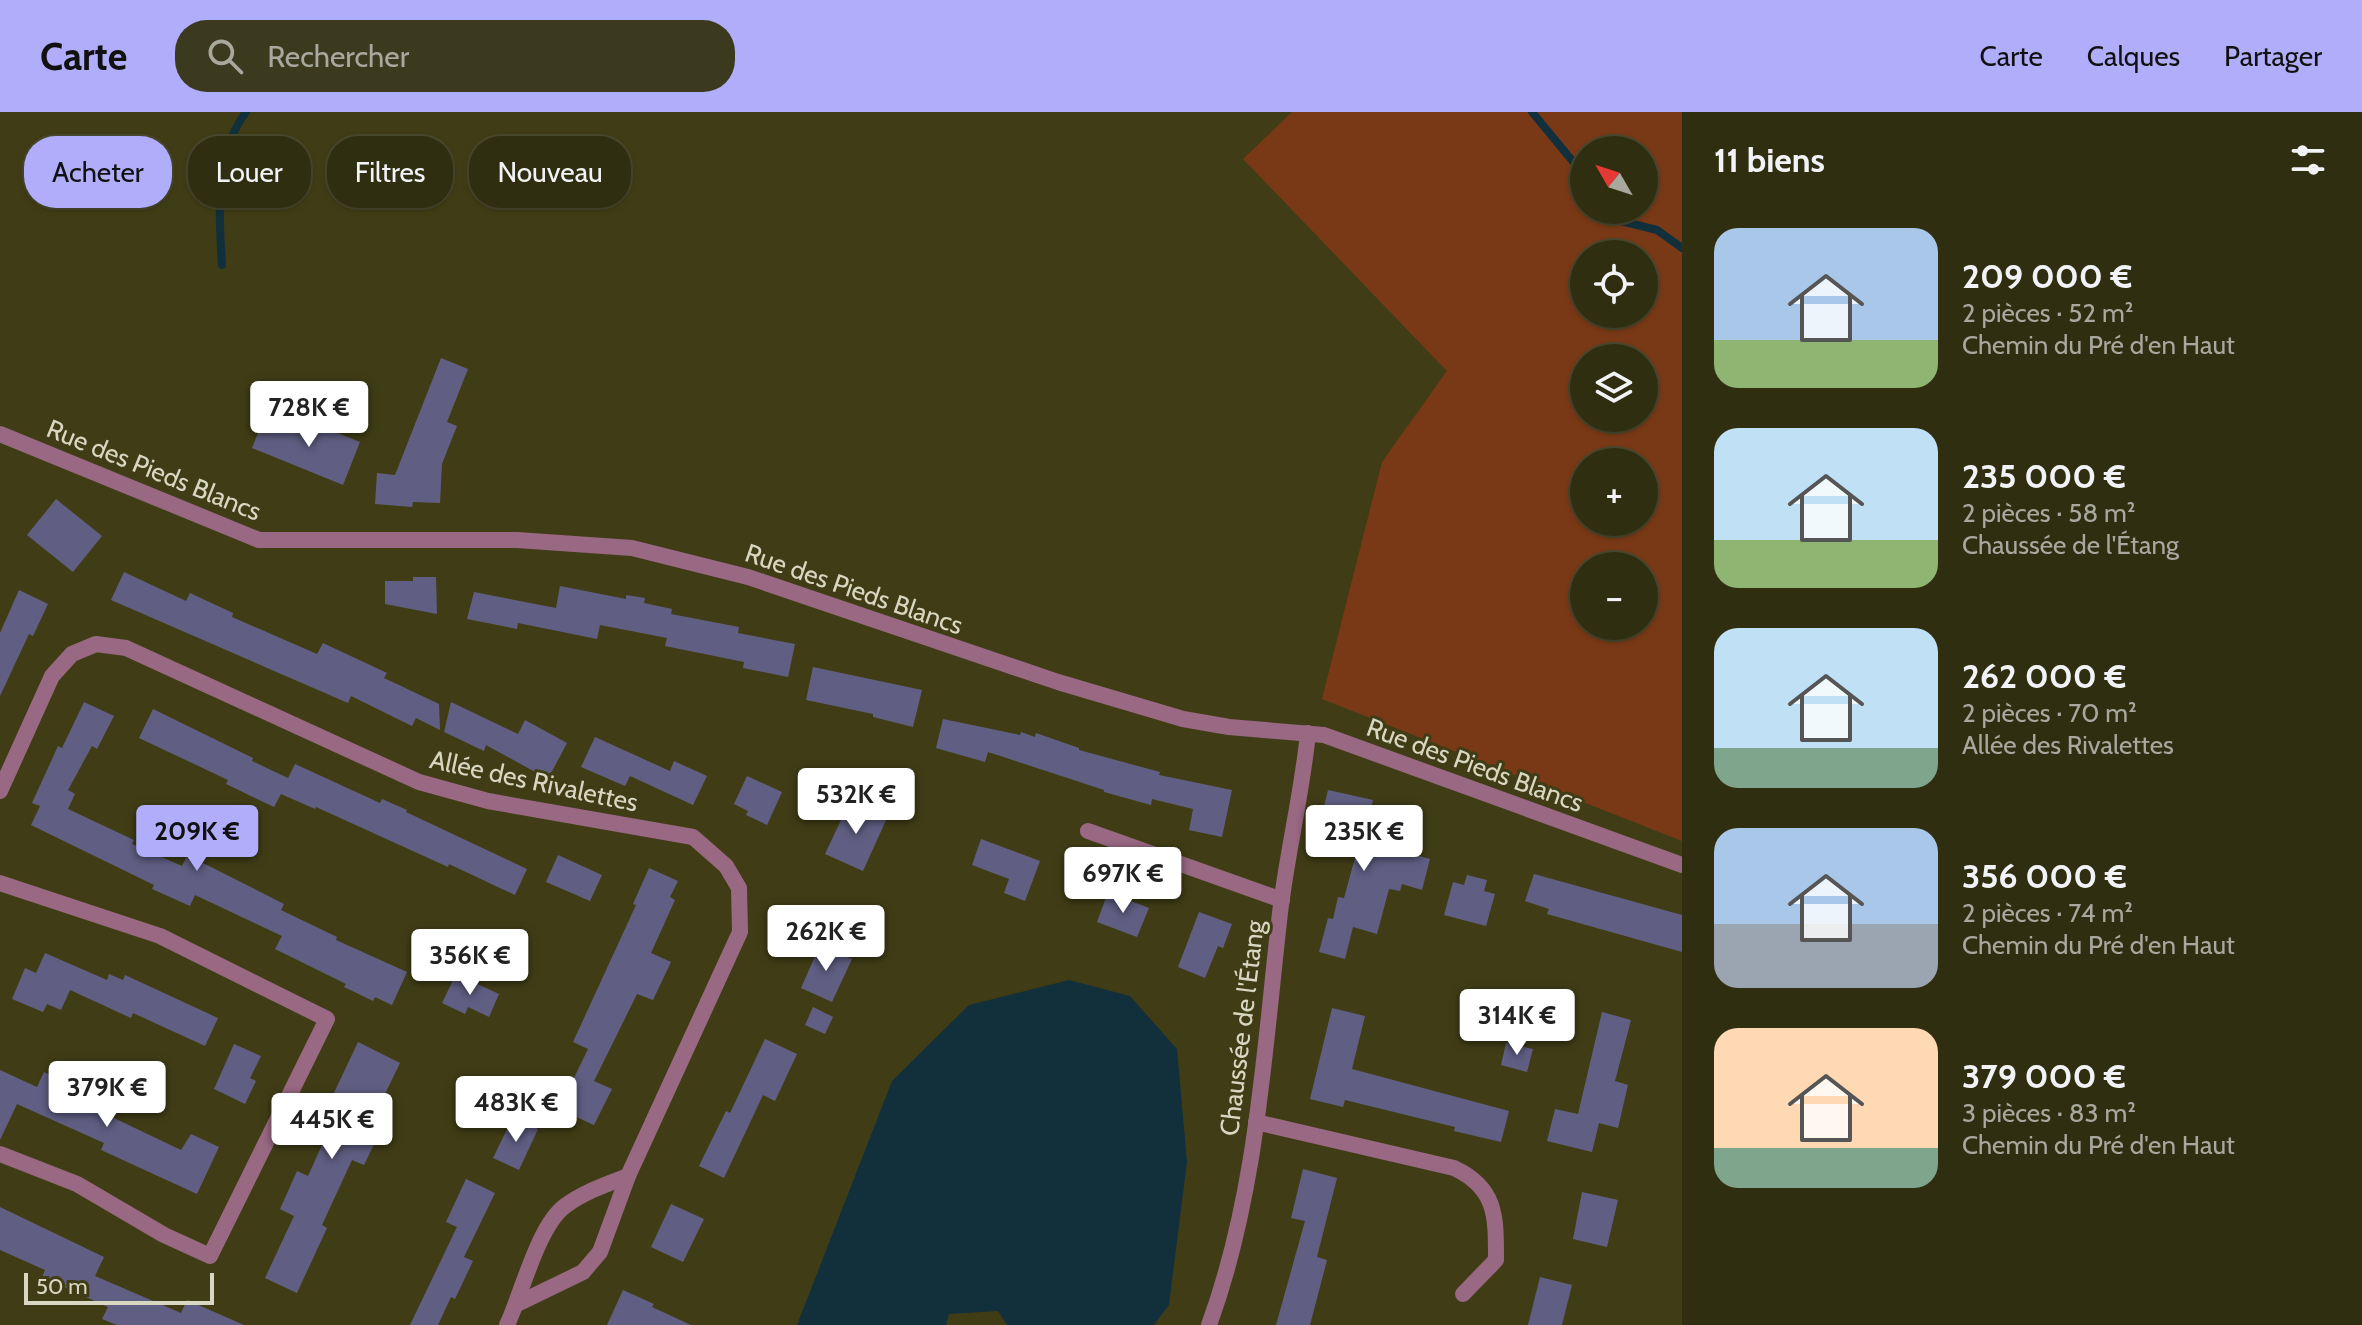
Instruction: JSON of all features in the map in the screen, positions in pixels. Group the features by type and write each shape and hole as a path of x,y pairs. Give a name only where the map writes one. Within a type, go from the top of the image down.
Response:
{"street":[{"name":"Rue des Pieds Blancs","path":"0,434 259,540 517,540 632,548 748,577 1044,678 1183,719 1229,727 1324,735 1682,865"},
{"name":"Allée des Rivalettes","path":"0,791 52,676 72,654 96,644 126,648 419,782 488,801 693,837 726,866 739,888 740,932 628,1176 600,1252 583,1272 517,1304"},
{"name":"Chaussée de l'Étang","path":"1209,1325 1234,1235 1256,1122 1282,900 1308,733"},
{"path":"1088,831 1282,900"},
{"path":"0,883 160,936 327,1019 210,1256 164,1235 77,1184 0,1154"},
{"path":"1256,1122 1454,1168 1474,1177 1489,1198 1496,1222 1496,1260 1463,1294"},
{"path":"507,1325 540,1241 562,1208 595,1189 628,1176"}],"shaded area":[{"path":"1292,112 1682,112 1682,841 1322,699 1382,462 1447,371 1243,159"}],"water":[{"path":"1069,980 1130,996 1177,1049 1187,1162 1169,1305 1154,1325 1007,1325 998,1311 949,1314 946,1325 797,1325 892,1081 969,1005"}],"building":[{"path":"441,358 468,369 447,422 457,426 442,464 440,503 413,502 412,507 375,504 377,473 395,475"},
{"path":"264,418 310,436 315,424 360,442 343,485 252,448"},
{"path":"56,499 102,536 73,572 27,535"},
{"path":"124,572 186,601 190,593 233,613 232,617 317,654 323,643 387,673 384,678 439,704 440,730 416,718 412,726 351,696 348,703 111,600"},
{"path":"413,577 436,577 437,614 385,604 385,581 413,581"},
{"path":"560,586 626,599 626,595 645,598 644,603 672,609 671,614 739,627 738,633 795,644 788,677 743,668 744,662 665,646 667,638 600,625 597,639 518,623 517,629 467,619 474,592 556,608"},
{"path":"19,590 48,604 33,636 29,634 0,696 0,633"},
{"path":"813,667 922,690 913,727 873,717 873,714 806,700"},
{"path":"84,702 114,716 97,749 92,746 68,790 75,794 68,809 134,840 132,844 182,866 187,856 209,866 284,904 281,910 337,937 336,940 407,972 392,1005 375,997 373,1001 275,949 282,936 195,895 190,906 31,825 40,806 32,803 58,746 62,748"},
{"path":"451,702 518,734 525,720 567,743 548,779 486,745 484,751 444,732"},
{"path":"153,709 288,778 295,764 380,803 382,799 407,810 527,869 515,895 316,807 281,794 274,807 226,784 228,780 139,738"},
{"path":"943,719 1020,735 1021,732 1035,737 1036,733 1079,750 1160,772 1159,775 1232,790 1222,837 1189,830 1193,809 1152,799 1151,805 1104,792 988,752 985,762 936,748"},
{"path":"595,737 670,771 674,761 707,776 693,805 630,776 625,786 581,767"},
{"path":"747,776 782,792 767,825 746,815 748,811 734,804"},
{"path":"1328,790 1373,800 1363,840 1430,859 1422,890 1402,884 1400,891 1389,889 1377,934 1353,927 1345,959 1319,952 1328,918 1333,919 1338,897 1344,898 1359,843 1318,831"},
{"path":"850,801 887,818 863,871 825,854"},
{"path":"981,839 1040,861 1025,901 1004,893 1009,879 972,865"},
{"path":"558,855 602,875 590,901 546,882"},
{"path":"649,868 678,881 670,897 675,900 651,953 671,962 653,1000 637,994 594,1081 612,1089 594,1125 559,1109 588,1049 573,1042 636,905 633,904"},
{"path":"1534,874 1682,915 1682,952 1547,914 1549,909 1525,901"},
{"path":"1467,875 1487,880 1484,891 1495,894 1486,926 1444,915 1453,882 1464,885"},
{"path":"1108,892 1149,908 1137,937 1097,922"},
{"path":"1199,912 1232,924 1223,948 1218,946 1205,978 1178,967"},
{"path":"820,945 852,959 832,1002 801,988"},
{"path":"45,953 107,980 109,974 123,980 125,975 218,1018 205,1046 133,1013 131,1018 70,990 61,1010 47,1004 43,1012 12,999 25,968 36,973"},
{"path":"456,974 499,994 489,1017 468,1007 465,1014 442,1003"},
{"path":"813,1007 833,1017 825,1034 805,1025"},
{"path":"1332,1008 1365,1016 1352,1069 1509,1111 1501,1142 1454,1131 1455,1127 1345,1100 1343,1107 1310,1099"},
{"path":"1602,1012 1631,1020 1615,1081 1628,1085 1618,1128 1599,1123 1592,1152 1547,1141 1555,1109 1578,1114"},
{"path":"765,1039 797,1054 775,1101 763,1095 724,1178 699,1166 726,1111 730,1113"},
{"path":"358,1042 400,1063 370,1125 381,1130 364,1165 352,1160 322,1225 327,1228 297,1293 265,1278 294,1216 280,1209 297,1171 308,1176 326,1136 316,1131"},
{"path":"1506,1043 1533,1049 1527,1072 1501,1065"},
{"path":"234,1044 261,1056 250,1078 256,1081 245,1104 214,1089"},
{"path":"0,1070 37,1087 44,1072 100,1096 95,1109 181,1150 191,1134 219,1147 197,1194 101,1150 104,1143 17,1104 0,1140"},
{"path":"513,1117 538,1129 519,1170 493,1158"},
{"path":"1303,1169 1337,1178 1317,1257 1327,1260 1310,1325 1276,1325 1305,1221 1291,1218"},
{"path":"466,1179 495,1193 464,1257 473,1261 455,1299 451,1297 438,1325 410,1325 457,1227 446,1222"},
{"path":"1582,1192 1618,1200 1607,1247 1573,1239"},
{"path":"671,1204 704,1219 683,1262 651,1247"},
{"path":"0,1207 104,1257 95,1276 181,1313 187,1300 244,1325 117,1325 102,1319 108,1307 42,1277 45,1270 0,1250"},
{"path":"1540,1277 1572,1285 1562,1325 1528,1325"},
{"path":"623,1290 654,1304 652,1307 691,1325 607,1325"}],"waterway":[{"path":"222,265 220,186 223,166 235,129 246,112"},
{"path":"1532,112 1570,158"},
{"path":"1633,224 1657,230 1682,248"}]}
